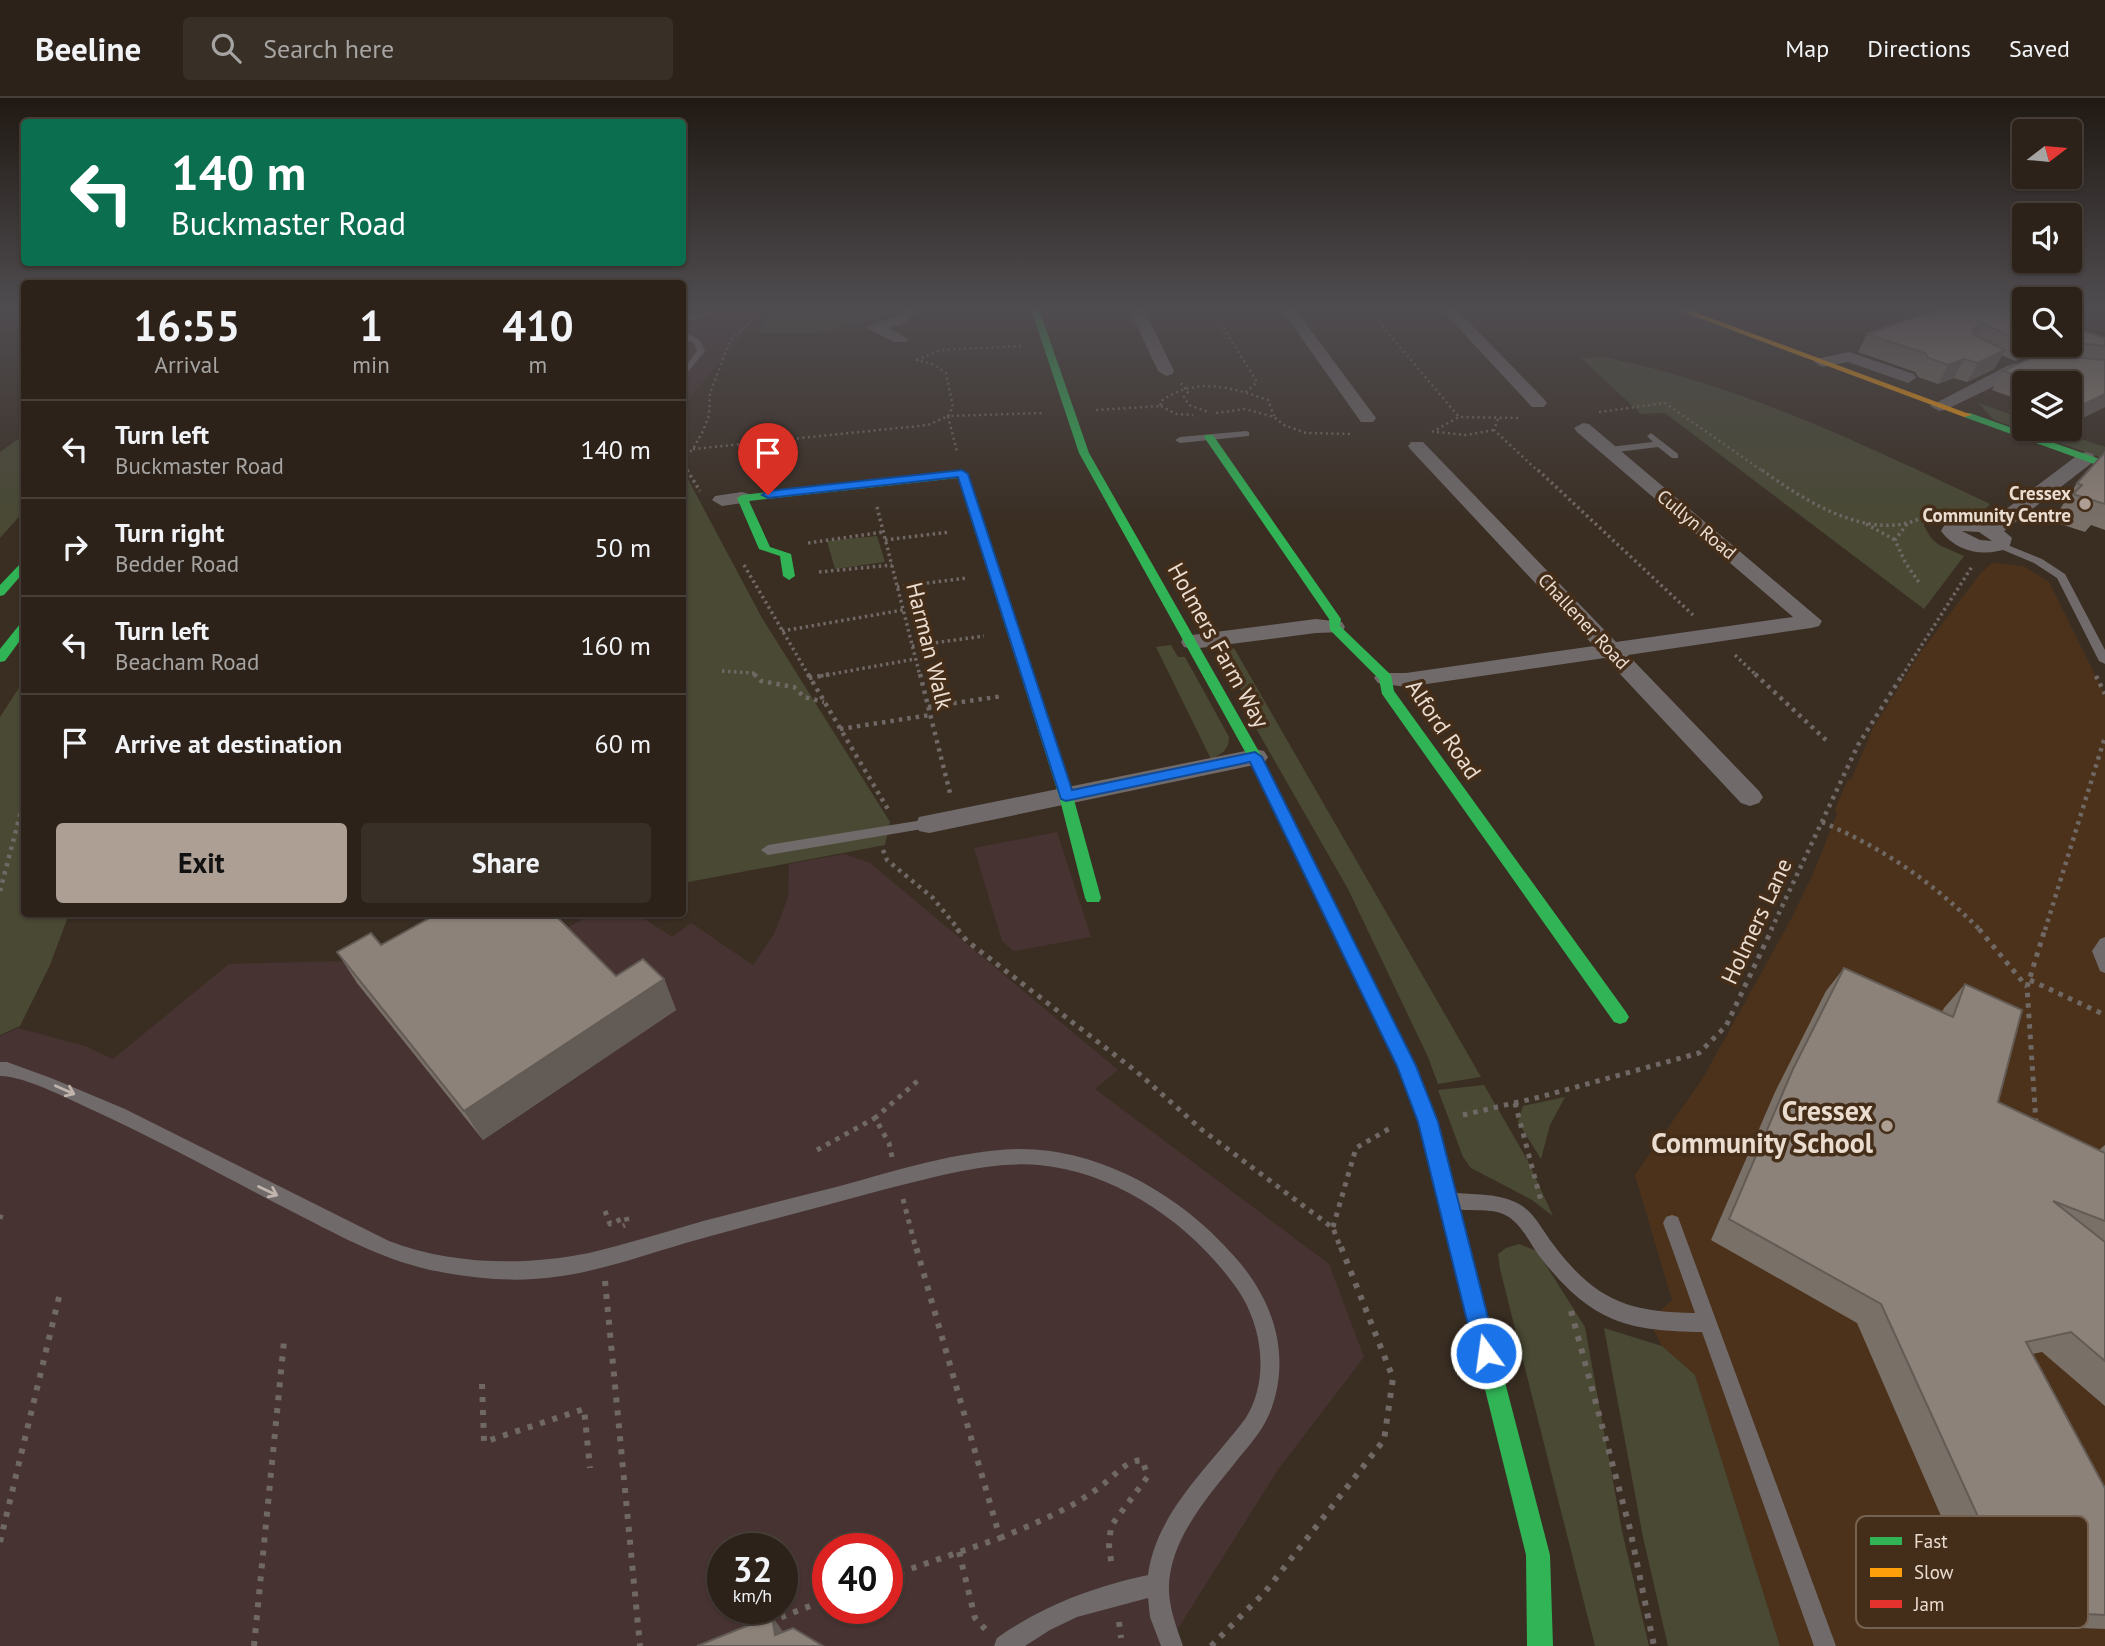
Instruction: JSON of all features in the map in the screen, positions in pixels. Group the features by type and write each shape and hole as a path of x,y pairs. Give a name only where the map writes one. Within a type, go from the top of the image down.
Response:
{"main road":[{"name":"Holmers Farm Way","path":"1059,381 1084,453 1255,757 1406,1066 1428,1122 1538,1555 1540,1646"},
{"path":"1873,381 2105,465"},
{"name":"Alford Road","path":"1209,438 1335,618 1334,627 1347,634 1371,670 1386,678 1387,691 1620,1017"},
{"path":"789,576 785,554 765,550 742,498 962,474 1066,796 1093,898"},
{"path":"0,592 21,569"},
{"path":"0,658 21,631"}],"street":[{"path":"1340,381 1367,418"},
{"path":"1517,381 1538,403"},
{"path":"1939,406 1989,381"},
{"name":"Cullyn Road","path":"1586,420 1609,450 1811,621 1714,635"},
{"name":"Challener Road","path":"1424,436 1613,651 1750,797"},
{"path":"1996,538 2086,458"},
{"path":"722,500 742,498"},
{"path":"1192,642 1315,626 1334,627"},
{"path":"1386,678 1406,680 1714,635"},
{"path":"929,824 1255,757"}],"lane":[{"path":"1180,440 1245,434"},
{"path":"1651,436 1675,456"},
{"path":"1609,450 1660,444"},
{"path":"1996,538 2061,576 2105,662"},
{"path":"768,850 929,824"},
{"path":"2105,943 2099,951 2105,967"},
{"path":"0,1069 48,1082 84,1098 406,1257 485,1268 544,1270 601,1260 700,1231 959,1163 1033,1157 1069,1161 1104,1173 1140,1190 1196,1230 1233,1267 1261,1310 1272,1360 1258,1418 1171,1531 1156,1585 1171,1646"},
{"path":"1448,1200 1509,1208 1526,1221 1558,1264 1586,1291 1626,1316 1649,1321 1709,1323"},
{"path":"1672,1223 1825,1646"},
{"path":"1005,1646 1035,1623 1087,1600 1156,1585"}],"path":[{"path":"686,455 693,449 709,415 710,393 715,381"},
{"path":"948,381 953,407 948,416 962,474"},
{"path":"1181,381 1188,392 1185,401 1202,411 1230,413 1245,408 1274,416 1284,425 1306,433 1356,435"},
{"path":"1245,393 1257,381"},
{"path":"1429,381 1459,417"},
{"path":"1161,406 1160,402 1166,396 1214,385 1232,387 1268,400 1274,416"},
{"path":"1586,420 1658,400 1665,403 1787,488 1814,504 1895,540 1905,562 1920,584"},
{"path":"1096,410 1161,406 1169,412 1193,415"},
{"path":"693,449 928,425 948,416 1045,413"},
{"path":"1424,436 1459,417 1525,418"},
{"path":"1494,430 1498,419"},
{"path":"1424,436 1461,436 1494,430"},
{"path":"1494,430 1826,740"},
{"path":"686,465 705,499 722,500"},
{"name":"Harman Walk","path":"871,483 956,818"},
{"path":"1855,521 1907,523 1941,511"},
{"path":"1895,540 1907,523"},
{"path":"885,540 980,529"},
{"path":"765,550 883,532"},
{"name":"Holmers Lane","path":"1333,1228 1356,1148 1391,1127 1428,1122 1515,1103 1699,1053 1726,1026 1858,745 1977,558"},
{"path":"742,562 891,814 891,830"},
{"path":"754,583 789,576 892,565"},
{"path":"897,587 994,574"},
{"path":"782,631 903,610"},
{"path":"912,646 1013,632"},
{"path":"809,678 915,659"},
{"path":"722,671 753,673 761,681 794,687 804,697 825,702"},
{"path":"928,707 1032,691"},
{"path":"841,729 930,715"},
{"path":"2037,1129 2027,987 2105,737"},
{"path":"0,891 21,811"},
{"path":"1822,822 1865,839 1928,883 1951,902 1999,952 2027,987"},
{"path":"2030,980 2105,1015"},
{"path":"817,1150 875,1118 922,1078"},
{"path":"1515,1103 1544,1210"},
{"path":"875,1118 889,1143 926,1287 1000,1538"},
{"path":"605,1211 610,1224 626,1217 628,1224 598,1237 640,1646"},
{"path":"1558,1264 1630,1529 1654,1646"},
{"path":"0,1542 59,1297"},
{"path":"254,1646 284,1341"},
{"path":"482,1384 484,1442 584,1409 590,1468"},
{"path":"903,1571 1000,1538 1072,1504 1129,1463 1142,1460 1148,1476 1111,1526 1109,1545 1121,1638"},
{"path":"959,1552 975,1618"},
{"path":"755,1627 812,1605"}],"shaded area":[{"path":"686,381 704,381 686,403"},
{"name":"Cressex Community School","path":"1992,563 2023,566 2049,582 2105,695 2105,1646 1780,1646 1695,1375 1662,1346 1649,1321 1672,1300 1635,1175 1703,1078 1790,921 1813,874 1837,814 1835,809 1848,779 1851,780 1873,728 1921,652 1980,574"},
{"path":"1057,832 1091,937 1014,951 1002,941 974,848"},
{"path":"844,854 870,863 1118,1070 1095,1089 1329,1264 1364,1357 1277,1471 1167,1646 0,1646 0,1036 18,1028 85,1046 113,1059 229,964 346,961 558,933 587,917 642,917 672,937 691,923 753,965 774,934 788,897 789,864"}],"green space":[{"path":"1606,381 1703,383 1801,418 1990,504 1979,516 1941,514 1926,520 1924,526 1931,538 1939,545 1964,556 1924,609 1665,413 1641,414"},
{"path":"1978,403 2012,415 2012,426 1994,420"},
{"path":"21,437 21,514 0,538 0,452"},
{"path":"2082,439 2105,447 2105,459 2054,441"},
{"path":"686,476 762,618 890,822 885,845 686,882"},
{"path":"877,536 885,562 835,569 827,541"},
{"path":"1171,645 1178,657 1185,657 1229,737 1224,751 1211,759 1156,647"},
{"path":"1234,648 1481,1077 1438,1084 1428,1057 1348,889 1242,704 1248,702 1223,660 1224,653"},
{"path":"21,685 21,917 68,917 50,965 20,1026 0,1035 0,717"},
{"path":"1484,1085 1528,1161 1553,1216 1532,1200 1471,1168 1463,1157 1438,1090"},
{"path":"1565,1097 1550,1125 1541,1159 1518,1122 1523,1106"},
{"path":"1519,1244 1537,1251 1585,1327 1622,1531 1649,1646 1595,1646 1500,1269 1498,1254"},
{"path":"1604,1328 1662,1346 1695,1375 1780,1646 1668,1646 1643,1537"}],"building":[{"path":"2082,381 2105,381 2105,394 2082,405"},
{"path":"2105,452 2105,504 2073,494 2082,485 2077,483"},
{"path":"432,917 557,917 616,976 643,959 664,979 464,1111 337,952 371,933 381,945"},
{"path":"1844,968 1953,1017 1965,984 2022,1010 1998,1102 2105,1153 2105,1221 2053,1201 2105,1242 2105,1361 2071,1332 2026,1342 2105,1488 2105,1615 2088,1614 2088,1516 1978,1516 1881,1304 1729,1219 1793,1069"},
{"path":"752,1624 773,1624 775,1635 793,1628 823,1646 697,1646"}],"traffic: fast":[{"path":"1060,381 1084,453 1255,757 1405,1064"},
{"path":"1967,415 2105,465"},
{"path":"1209,437 1335,619 1334,627 1386,678 1387,691 1620,1017"},
{"path":"789,576 785,554 765,549 742,498 962,474 1066,796 1093,898"},
{"path":"0,592 21,569"},
{"path":"0,658 21,631"},
{"path":"1458,1240 1538,1555 1540,1646"}],"traffic: slow":[{"path":"1875,381 1967,415"}],"traffic: jam":[{"path":"1405,1064 1428,1122 1458,1240"}],"place":[{"name":"Cressex Community Centre","path":"2085,504"},
{"name":"Cressex Community School","path":"1887,1126"}],"route":[{"path":"768,495 962,474 1066,796 1255,757 1406,1066 1428,1122 1486,1353"}]}
